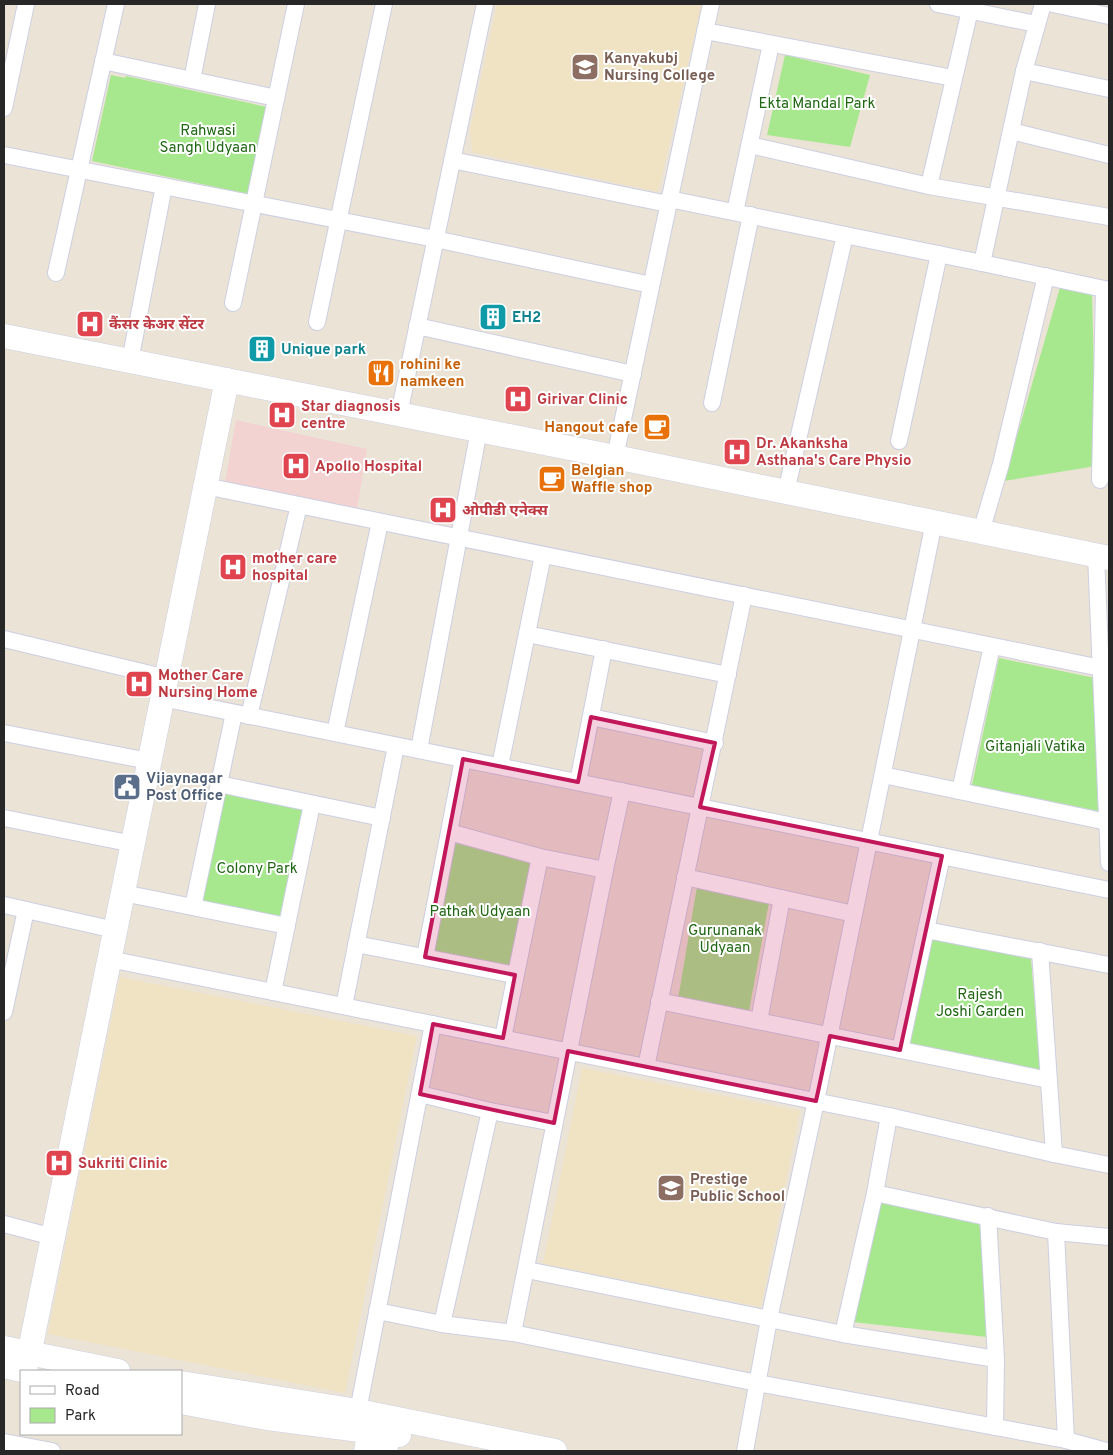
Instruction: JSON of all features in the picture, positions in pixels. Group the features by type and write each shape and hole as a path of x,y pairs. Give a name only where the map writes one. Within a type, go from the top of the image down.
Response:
{"street":[{"path":"5,97 26,4"},
{"path":"56,273 116,4"},
{"path":"192,80 207,4"},
{"path":"233,303 296,4"},
{"path":"317,322 384,4"},
{"path":"399,414 485,4"},
{"path":"615,457 711,4"},
{"path":"938,4 1036,24"},
{"path":"982,263 1024,71 1043,4"},
{"path":"1053,4 1109,16"},
{"path":"929,186 970,10"},
{"path":"705,30 954,78"},
{"path":"735,212 771,44"},
{"path":"103,61 276,98"},
{"path":"1024,71 1109,89"},
{"path":"1011,131 1109,155"},
{"path":"750,145 929,186 1109,217"},
{"path":"4,155 436,239 651,285"},
{"path":"452,160 669,202 735,212 1106,290 1100,480"},
{"path":"130,361 164,186"},
{"path":"712,403 751,216"},
{"path":"786,492 845,235"},
{"path":"899,441 939,254"},
{"path":"981,532 1001,464 1046,276"},
{"path":"417,326 633,374"},
{"path":"4,336 1102,556 1101,668 1109,863"},
{"path":"30,1366 53,1237 227,380"},
{"path":"418,750 479,430"},
{"path":"205,486 1101,668"},
{"path":"193,907 219,784 242,714 298,505"},
{"path":"335,733 380,522"},
{"path":"745,1451 769,1320 830,1036 934,522"},
{"path":"500,766 543,555"},
{"path":"646,1067 715,743 744,596"},
{"path":"527,634 728,675"},
{"path":"4,639 242,714 1109,890"},
{"path":"960,791 992,646"},
{"path":"578,782 604,649"},
{"path":"591,718 715,743"},
{"path":"4,733 149,761"},
{"path":"344,1006 396,746"},
{"path":"425,957 463,759"},
{"path":"883,775 1107,822"},
{"path":"219,784 382,818"},
{"path":"513,1333 527,1270 568,1051 622,791"},
{"path":"273,992 312,804"},
{"path":"4,818 133,844"},
{"path":"449,832 540,857 605,870"},
{"path":"900,1050 942,856"},
{"path":"503,1038 540,857"},
{"path":"686,876 854,914"},
{"path":"123,893 287,926"},
{"path":"759,1021 782,898"},
{"path":"4,905 115,930"},
{"path":"4,1012 26,910"},
{"path":"926,930 1109,965"},
{"path":"356,944 515,975"},
{"path":"1040,951 1054,1154"},
{"path":"109,959 889,1116 1109,1165"},
{"path":"660,1001 1048,1080"},
{"path":"376,1433 377,1311 433,1024"},
{"path":"420,1094 490,1111 554,1123"},
{"path":"442,1324 490,1111"},
{"path":"843,1334 876,1193 889,1116"},
{"path":"876,1193 1056,1232 1109,1237"},
{"path":"988,1216 996,1359 995,1426"},
{"path":"4,1224 53,1237"},
{"path":"1056,1232 1066,1440"},
{"path":"527,1270 769,1320 996,1359"},
{"path":"377,1311 442,1324 513,1333 757,1383 1066,1440 1106,1451"},
{"path":"4,1348 30,1366"},
{"path":"4,1366 100,1370"},
{"path":"182,1382 376,1433 472,1451"},
{"path":"182,1402 267,1418 376,1433 555,1451"},
{"path":"4,1442 21,1443 52,1451"}],"highlighted area":[{"path":"591,717 715,743 700,807 942,856 900,1050 830,1036 816,1101 568,1051 554,1123 420,1094 433,1024 503,1038 515,975 425,957 463,759 578,782"}],"shaded area":[{"name":"Kanyakubj Nursing College","path":"497,4 702,4 658,192 472,152 470,130"},
{"name":"Apollo Hospital","path":"236,420 367,449 357,509 225,483"},
{"path":"120,977 417,1036 345,1393 48,1334"},
{"name":"Prestige Public School","path":"582,1068 800,1111 761,1307 543,1264"}],"green space":[{"name":"Ekta Mandal Park","path":"785,55 870,75 850,147 767,135"},
{"name":"Rahwasi Sangh Udyaan","path":"111,75 125,78 126,76 267,107 249,194 92,161"},
{"path":"1061,284 1092,290 1096,466 1004,481"},
{"name":"Gitanjali Vatika","path":"999,658 1095,678 1098,811 972,785"},
{"name":"Colony Park","path":"226,786 304,808 294,923 202,904"},
{"name":"Pathak Udyaan","path":"454,843 532,860 509,968 430,952"},
{"name":"Gurunanak Udyaan","path":"698,881 770,897 749,1011 678,999"},
{"name":"Rajesh Joshi Garden","path":"932,938 1031,959 1040,1070 909,1043"},
{"path":"877,1199 984,1218 987,1337 853,1322"}],"place":[{"name":"Kanyakubj Nursing College","path":"585,67"},
{"name":"EH2","path":"493,317"},
{"name":"कैंसर केअर सेंटर","path":"90,324"},
{"name":"Unique park","path":"262,349"},
{"name":"rohini ke namkeen","path":"381,373"},
{"name":"Girivar Clinic","path":"518,399"},
{"name":"Star diagnosis centre","path":"282,415"},
{"name":"Hangout cafe","path":"657,427"},
{"name":"Dr. Akanksha Asthana's Care Physio","path":"737,452"},
{"name":"Apollo Hospital","path":"296,466"},
{"name":"Belgian Waffle shop","path":"552,479"},
{"name":"ओपीडी एनेक्स","path":"443,510"},
{"name":"mother care hospital","path":"233,567"},
{"name":"Mother Care Nursing Home","path":"139,684"},
{"name":"Vijaynagar Post Office","path":"127,787"},
{"name":"Sukriti Clinic","path":"59,1163"},
{"name":"Prestige Public School","path":"671,1188"}]}
